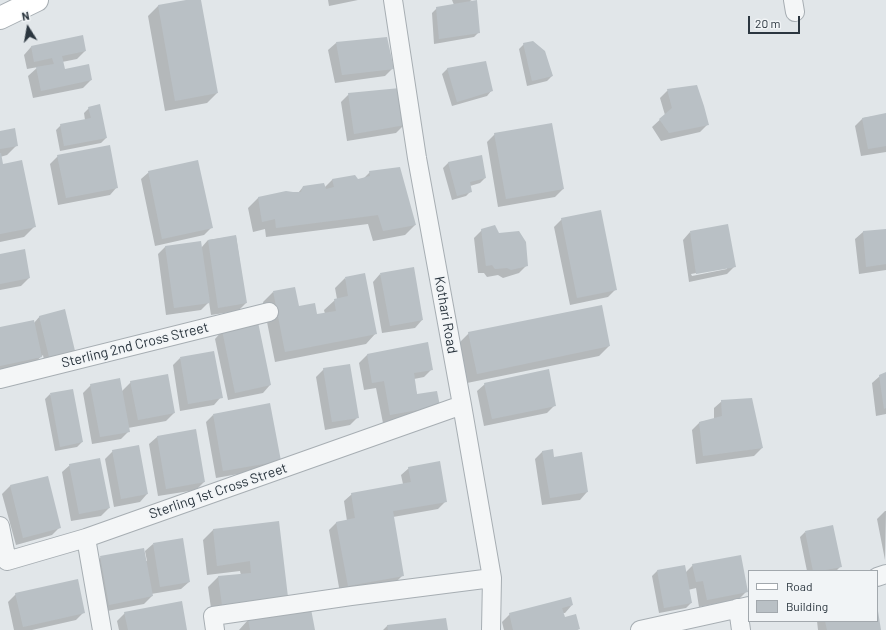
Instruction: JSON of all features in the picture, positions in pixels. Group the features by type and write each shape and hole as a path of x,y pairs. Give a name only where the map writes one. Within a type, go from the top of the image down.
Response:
{"main road":[{"path":"0,18 37,0"}],"street":[{"name":"Kothari Road","path":"393,0 417,158 492,578 491,630"},
{"name":"Sterling 2nd Cross Street","path":"0,379 269,312"},
{"name":"Sterling 1st Cross Street","path":"0,526 7,561 86,538 462,405"},
{"path":"86,538 102,630"},
{"path":"215,630 213,616 492,578"},
{"path":"640,630 744,607 741,630"}],"building":[{"path":"186,0 201,0 218,93 175,101 158,5"},
{"path":"477,0 480,33 439,39 436,7"},
{"path":"83,35 86,51 62,56 65,69 89,64 92,80 41,91 36,67 54,64 52,58 34,62 31,46"},
{"path":"387,37 394,69 342,75 336,42"},
{"path":"533,41 545,51 553,76 532,81 523,43"},
{"path":"486,61 493,91 457,102 447,68"},
{"path":"697,85 709,125 669,133 659,119 672,108 667,89"},
{"path":"400,88 405,125 354,134 348,93"},
{"path":"100,104 107,138 64,146 60,124 91,118 88,107"},
{"path":"886,113 886,146 868,149 862,118"},
{"path":"552,123 564,189 506,199 494,133"},
{"path":"15,128 18,146 0,149 0,131"},
{"path":"110,145 118,188 66,198 57,155"},
{"path":"0,153 3,164 22,160 36,227 0,234"},
{"path":"482,155 486,178 470,182 472,192 457,196 448,162"},
{"path":"198,160 213,228 162,239 148,171"},
{"path":"400,167 416,225 383,231 378,215 276,228 275,219 262,222 258,197 286,191 301,192 303,186 324,183 326,189 334,187 332,179 355,175 358,179 370,176 369,171"},
{"path":"601,210 617,290 577,298 561,218"},
{"path":"728,224 736,267 696,274 690,231"},
{"path":"495,225 499,233 519,231 526,242 528,266 511,270 507,268 495,269 492,265 486,266 481,229"},
{"path":"886,229 886,264 866,267 863,231"},
{"path":"236,235 247,303 218,308 208,240"},
{"path":"201,241 210,303 174,308 165,246"},
{"path":"25,249 30,278 0,284 0,254"},
{"path":"414,267 423,320 390,326 380,273"},
{"path":"365,273 377,334 285,352 273,291 295,287 299,306 315,303 317,314 336,311 334,299 348,296 345,277"},
{"path":"602,305 610,346 477,374 468,332"},
{"path":"65,309 76,355 50,361 39,316"},
{"path":"34,320 42,357 0,366 0,327"},
{"path":"258,322 271,385 235,393 222,330"},
{"path":"428,342 433,370 414,373 417,394 437,391 440,406 390,415 384,381 372,383 367,354"},
{"path":"214,351 223,398 188,404 180,357"},
{"path":"350,364 359,418 332,422 323,368"},
{"path":"549,369 556,406 492,419 484,383"},
{"path":"886,372 886,408 884,409 879,375"},
{"path":"168,374 175,413 138,420 130,381"},
{"path":"120,378 130,432 100,437 90,384"},
{"path":"73,389 83,442 60,447 50,393"},
{"path":"752,398 763,448 703,456 699,422 722,416 721,400"},
{"path":"270,403 281,461 223,471 213,414"},
{"path":"196,429 205,482 166,489 157,436"},
{"path":"139,445 148,494 121,499 112,450"},
{"path":"553,449 554,457 582,452 588,492 550,498 542,451"},
{"path":"100,458 110,508 79,514 69,464"},
{"path":"440,461 447,502 393,511 404,576 348,586 336,522 355,518 351,493 411,482 408,467"},
{"path":"48,476 61,528 23,538 10,485"},
{"path":"279,521 288,597 222,605 218,576 251,573 250,561 217,566 213,529"},
{"path":"833,525 842,567 826,570 813,570 805,531"},
{"path":"183,538 190,582 160,587 153,543"},
{"path":"144,548 153,596 109,605 100,556"},
{"path":"741,555 748,592 707,600 703,581 696,582 692,564"},
{"path":"685,565 692,603 664,608 657,570"},
{"path":"78,579 85,613 23,627 15,593"},
{"path":"571,597 573,605 562,608 565,617 576,614 580,629 513,630 509,613"},
{"path":"182,601 187,630 128,630 124,612"},
{"path":"311,609 315,630 250,630 248,619"},
{"path":"878,611 881,630 827,630 825,622 878,622"},
{"path":"446,618 448,630 388,630 387,625"}]}
